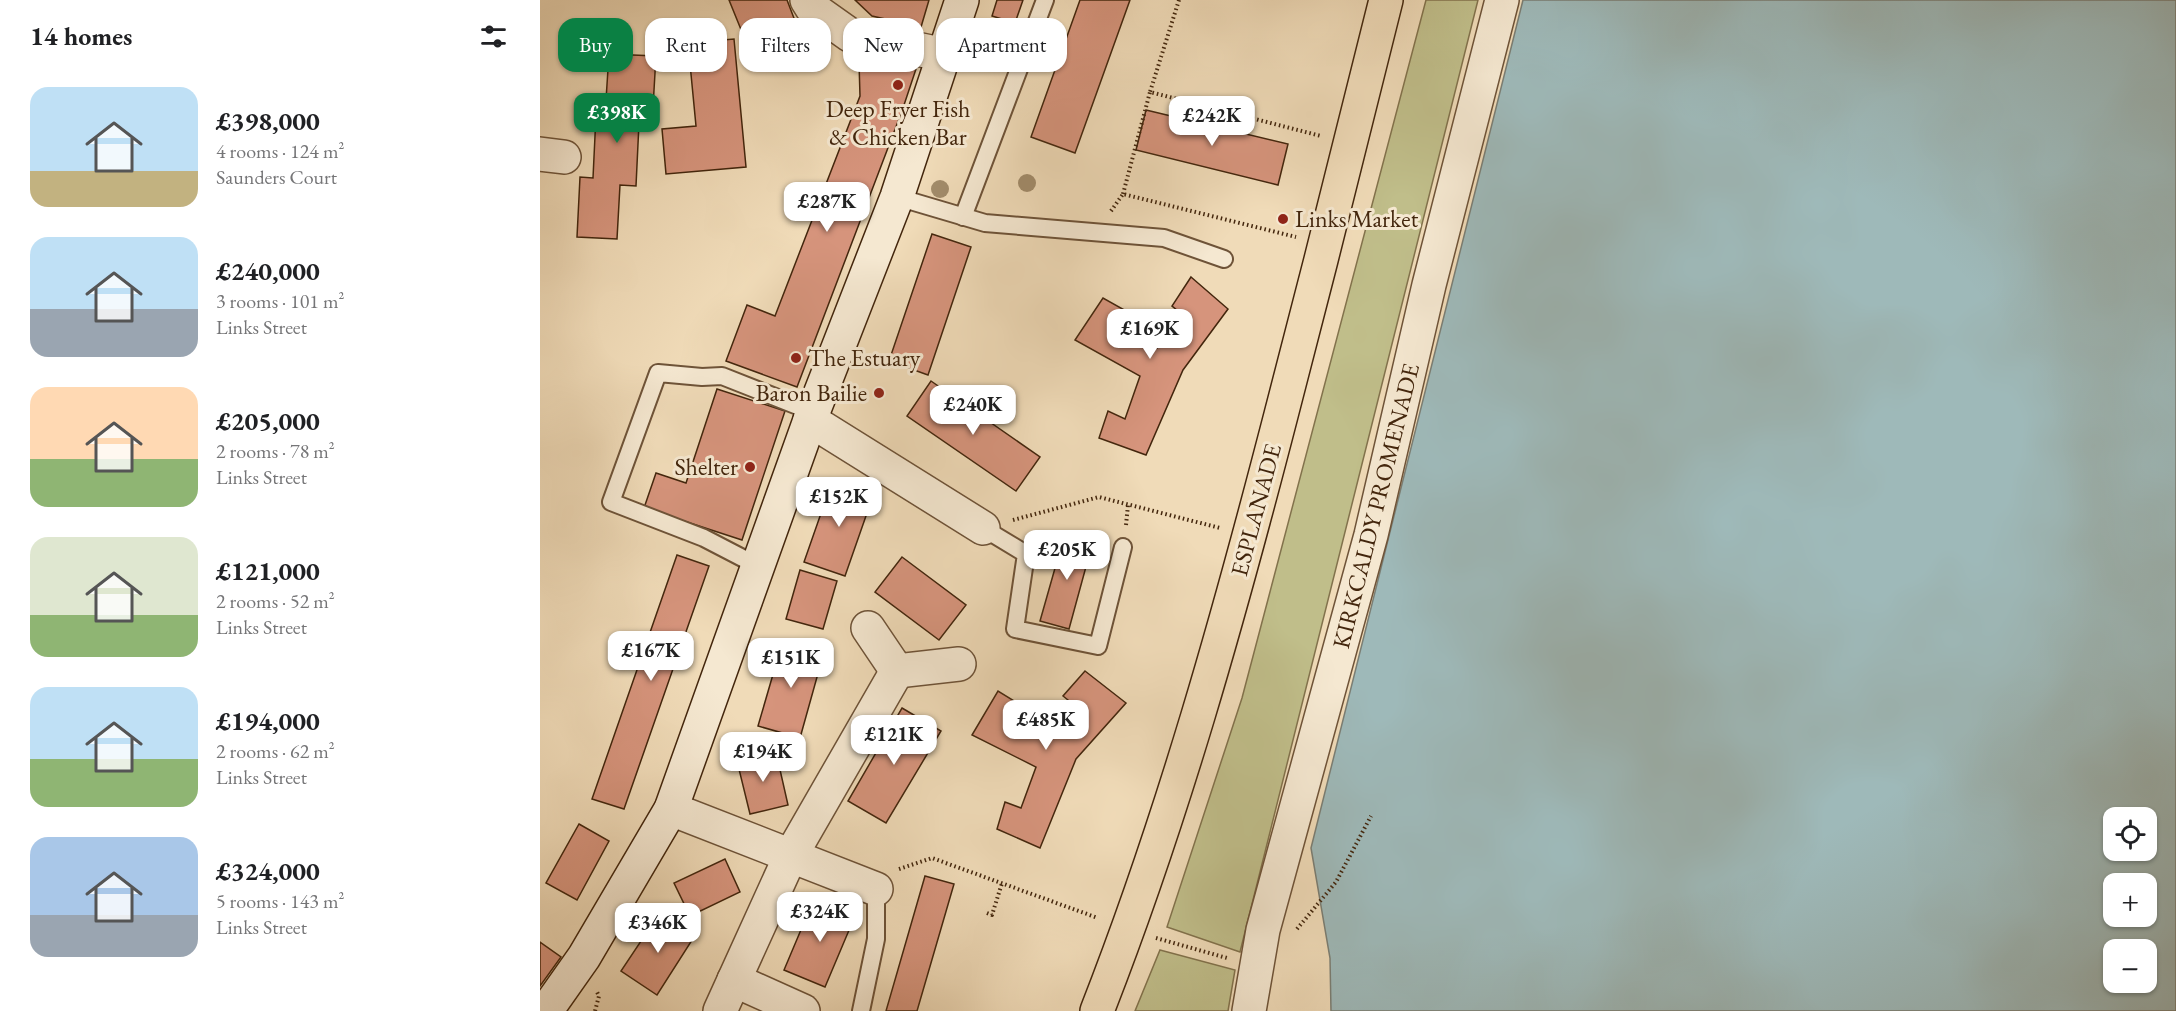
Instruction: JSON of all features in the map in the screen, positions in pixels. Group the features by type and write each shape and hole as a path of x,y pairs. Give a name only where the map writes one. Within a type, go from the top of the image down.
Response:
{"main road":[{"name":"ESPLANADE","path":"1097,1011 1129,930 1211,673 1250,536 1386,0"}],"street":[{"path":"807,0 812,8 850,35 936,53"},
{"path":"956,18 962,0"},
{"name":"KIRKCALDY PROMENADE","path":"1249,1011 1263,930 1371,535 1429,285 1502,0"},
{"path":"546,1011 584,957 671,809 812,416 897,197 939,72"},
{"path":"812,416 983,528"},
{"path":"868,628 897,671"},
{"path":"897,671 959,664"},
{"path":"720,1011 790,856 897,671"},
{"path":"671,809 876,889"},
{"path":"734,980 803,1011"}],"lane":[{"path":"963,216 1045,0"},
{"path":"897,197 985,223 1164,238 1224,259"},
{"path":"758,566 705,538 611,502 658,373 722,375 812,416"},
{"path":"983,528 1026,554 1015,629 1098,646 1123,547"},
{"path":"861,1011 876,939 876,889"}],"path":[{"path":"1098,232 1123,194 1150,92 1179,0"},
{"path":"1150,92 1350,144"},
{"path":"1123,194 1325,244"},
{"path":"983,528 1099,497 1250,536"},
{"path":"1292,935 1336,882 1371,816"},
{"path":"876,889 897,869 932,858 1129,930 1256,966"},
{"path":"987,913 992,915 1002,883"}],"shaded area":[{"path":"1426,0 1478,0 1240,952 1167,927 1242,698"},
{"path":"1160,950 1235,970 1228,1011 1135,1011"}],"water":[{"path":"1523,0 2176,0 2176,1011 1331,1011 1330,958 1311,848"}],"building":[{"path":"729,0 787,0 794,18 739,18 739,25"},
{"path":"855,0 929,0 924,18 872,16"},
{"path":"997,0 1023,0 1017,18 992,16"},
{"path":"1080,0 1130,0 1075,153 1031,137 1054,72 1067,72 1067,36"},
{"path":"734,39 746,167 666,174 662,129 696,126 691,72 727,72 727,40"},
{"path":"633,55 645,56 645,72 655,72 652,124 639,123 636,186 620,185 617,239 577,237 580,177 593,178 596,115 605,115 608,72 633,72"},
{"path":"859,72 915,72 797,387 726,361 747,305 775,316 860,96"},
{"path":"1146,110 1288,144 1278,185 1136,150"},
{"path":"932,234 971,247 928,375 889,361"},
{"path":"1191,277 1228,309 1183,370 1146,455 1099,438 1108,411 1125,419 1140,376 1075,340 1103,298 1128,312 1122,324 1157,348 1183,315 1172,306"},
{"path":"931,381 1040,457 1016,491 907,416"},
{"path":"717,389 785,411 742,540 644,508 656,473 686,483"},
{"path":"833,479 874,493 845,576 804,562"},
{"path":"1065,533 1093,541 1069,629 1040,621"},
{"path":"677,555 709,566 624,809 592,799"},
{"path":"902,557 966,605 939,640 875,592"},
{"path":"800,570 837,581 823,629 786,619"},
{"path":"783,640 824,652 800,738 758,726"},
{"path":"1085,671 1126,703 1076,759 1040,848 997,829 1005,802 1021,808 1036,767 972,735 998,691 1024,707 1017,718 1048,733 1073,704 1063,696"},
{"path":"902,708 941,731 886,823 848,801"},
{"path":"776,752 788,805 750,814 737,761"},
{"path":"579,824 609,841 577,900 546,883"},
{"path":"725,859 740,892 690,916 674,883"},
{"path":"925,876 954,884 917,1011 886,1011"},
{"path":"814,899 855,916 825,987 784,970"},
{"path":"659,914 694,937 657,995 621,971"},
{"path":"540,942 561,957 540,986"}],"place":[{"name":"Deep Fryer Fish & Chicken Bar","path":"898,85"},
{"name":"Links Market","path":"1283,219"},
{"name":"The Estuary","path":"796,358"},
{"name":"Baron Bailie","path":"879,393"},
{"name":"Shelter","path":"750,467"}]}
